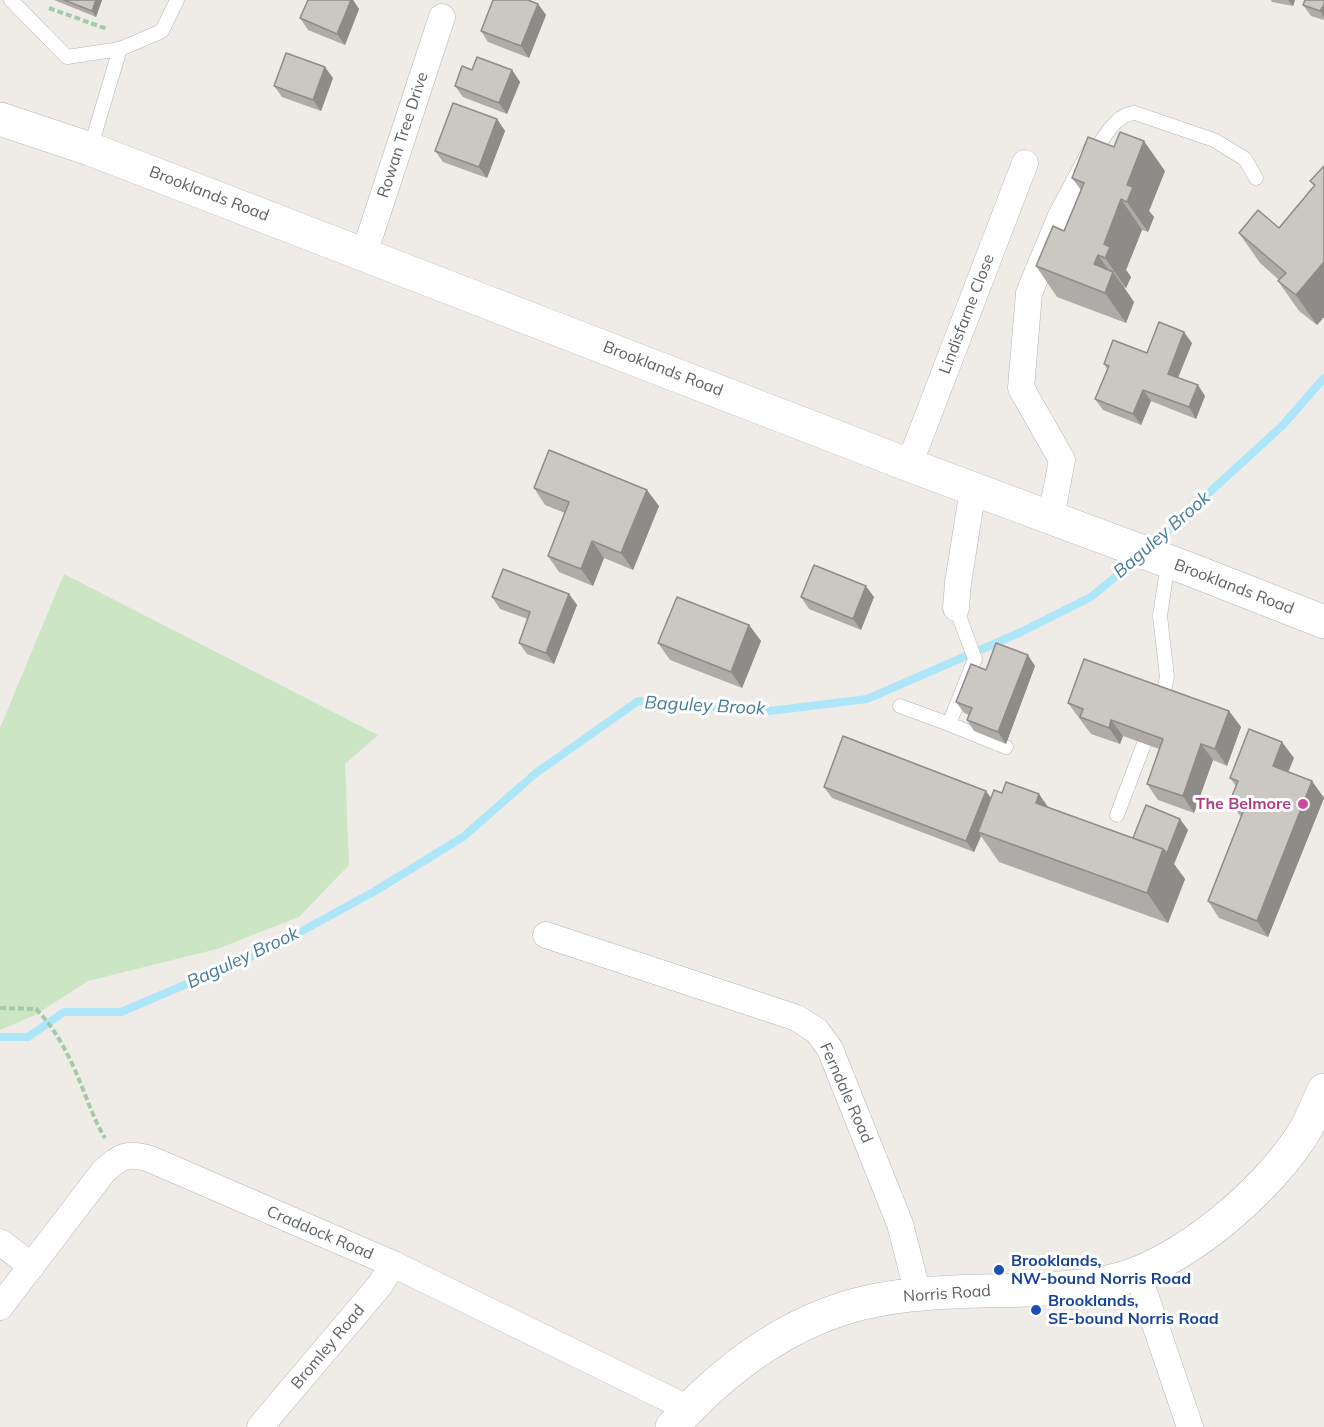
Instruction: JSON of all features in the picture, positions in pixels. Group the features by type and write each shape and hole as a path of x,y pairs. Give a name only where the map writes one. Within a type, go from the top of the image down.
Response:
{"street":[{"name":"Rowan Tree Drive","path":"364,254 442,17"},
{"name":"Brooklands Road","path":"0,119 90,149 909,465 1324,622"},
{"path":"1051,517 1062,460 1021,387 1029,293 1061,216 1096,149"},
{"name":"Lindisfarne Close","path":"909,465 1024,163"},
{"path":"956,608 973,489"},
{"name":"Ferndale Road","path":"546,935 797,1018 817,1031 830,1049 850,1095 900,1224 918,1294"},
{"name":"Norris Road","path":"680,1418 733,1369 766,1343 815,1319 863,1303 918,1294 1067,1287 1107,1282 1138,1274 1216,1226 1247,1199 1278,1165 1306,1128 1324,1090"},
{"name":"Craddock Road","path":"118,1159 134,1155 150,1160 393,1264 680,1418"},
{"path":"0,1307 103,1172 118,1159"},
{"path":"0,1242 32,1266"},
{"name":"Bromley Road","path":"260,1427 380,1285 393,1264"},
{"path":"1138,1274 1190,1427"}],"lane":[{"path":"11,0 67,57 120,49 162,31 177,0"},
{"path":"90,149 120,49"},
{"path":"1096,149 1120,118 1135,113 1215,140 1245,159 1256,178"},
{"path":"1162,699 1167,676 1160,616 1178,565"},
{"path":"949,724 975,659 956,608"},
{"path":"900,706 1006,747"},
{"path":"1117,815 1144,744"}],"path":[{"path":"39,4 141,41"},
{"path":"0,1008 36,1009 41,1014 55,1034 80,1080 92,1115 118,1159"}],"green space":[{"path":"64,574 378,735 345,764 349,865 299,917 217,949 88,981 35,1015 0,1030 0,728"}],"building":[{"path":"64,0 96,0 92,11"},
{"path":"308,0 351,0 337,34 300,18"},
{"path":"493,0 528,0 538,4 521,46 481,31"},
{"path":"1305,0 1324,0 1324,5 1320,11 1303,5"},
{"path":"286,53 325,67 313,100 274,86"},
{"path":"477,57 512,70 499,103 455,86 462,66 472,70"},
{"path":"453,103 497,119 479,167 435,151"},
{"path":"1120,132 1144,141 1127,185 1133,187 1127,202 1121,199 1104,244 1110,247 1105,258 1098,255 1094,264 1113,272 1105,293 1036,266 1053,226 1064,231 1084,183 1072,178 1088,137 1114,147"},
{"path":"1324,166 1324,262 1296,295 1278,281 1286,273 1239,233 1258,210 1279,228 1315,185 1310,181"},
{"path":"1159,322 1184,332 1168,374 1198,385 1189,407 1143,390 1133,414 1095,399 1109,366 1104,364 1113,340 1147,353"},
{"path":"549,450 647,490 621,553 592,541 581,569 548,556 569,502 534,488"},
{"path":"814,565 866,586 853,619 801,597"},
{"path":"503,569 569,594 546,653 519,643 530,612 492,597"},
{"path":"677,597 749,625 731,672 658,643"},
{"path":"996,643 1028,655 998,732 967,720 972,708 956,702 971,664 986,670"},
{"path":"1084,659 1229,711 1215,749 1201,744 1183,796 1147,784 1163,739 1111,720 1109,728 1080,717 1083,709 1068,703"},
{"path":"1249,729 1282,742 1273,766 1312,781 1257,921 1208,901 1245,807 1230,801 1238,781 1230,778"},
{"path":"843,736 986,791 966,841 824,787"},
{"path":"1006,782 1039,794 1036,803 1163,849 1147,893 978,832 994,790 1002,793"},
{"path":"1146,805 1180,819 1167,853 1163,849 1133,838"}],"waterway":[{"name":"Baguley Brook","path":"1151,546 1283,425 1324,378"},
{"name":"Baguley Brook","path":"0,1037 28,1037 64,1012 121,1012 271,948 375,891 463,837 536,773 638,701 770,711 867,699 1019,633 1091,597 1137,559"}],"place":[{"name":"The Belmore","path":"1303,804"},
{"name":"Brooklands, NW-bound Norris Road","path":"999,1270"},
{"name":"Brooklands, SE-bound Norris Road","path":"1036,1310"}]}
